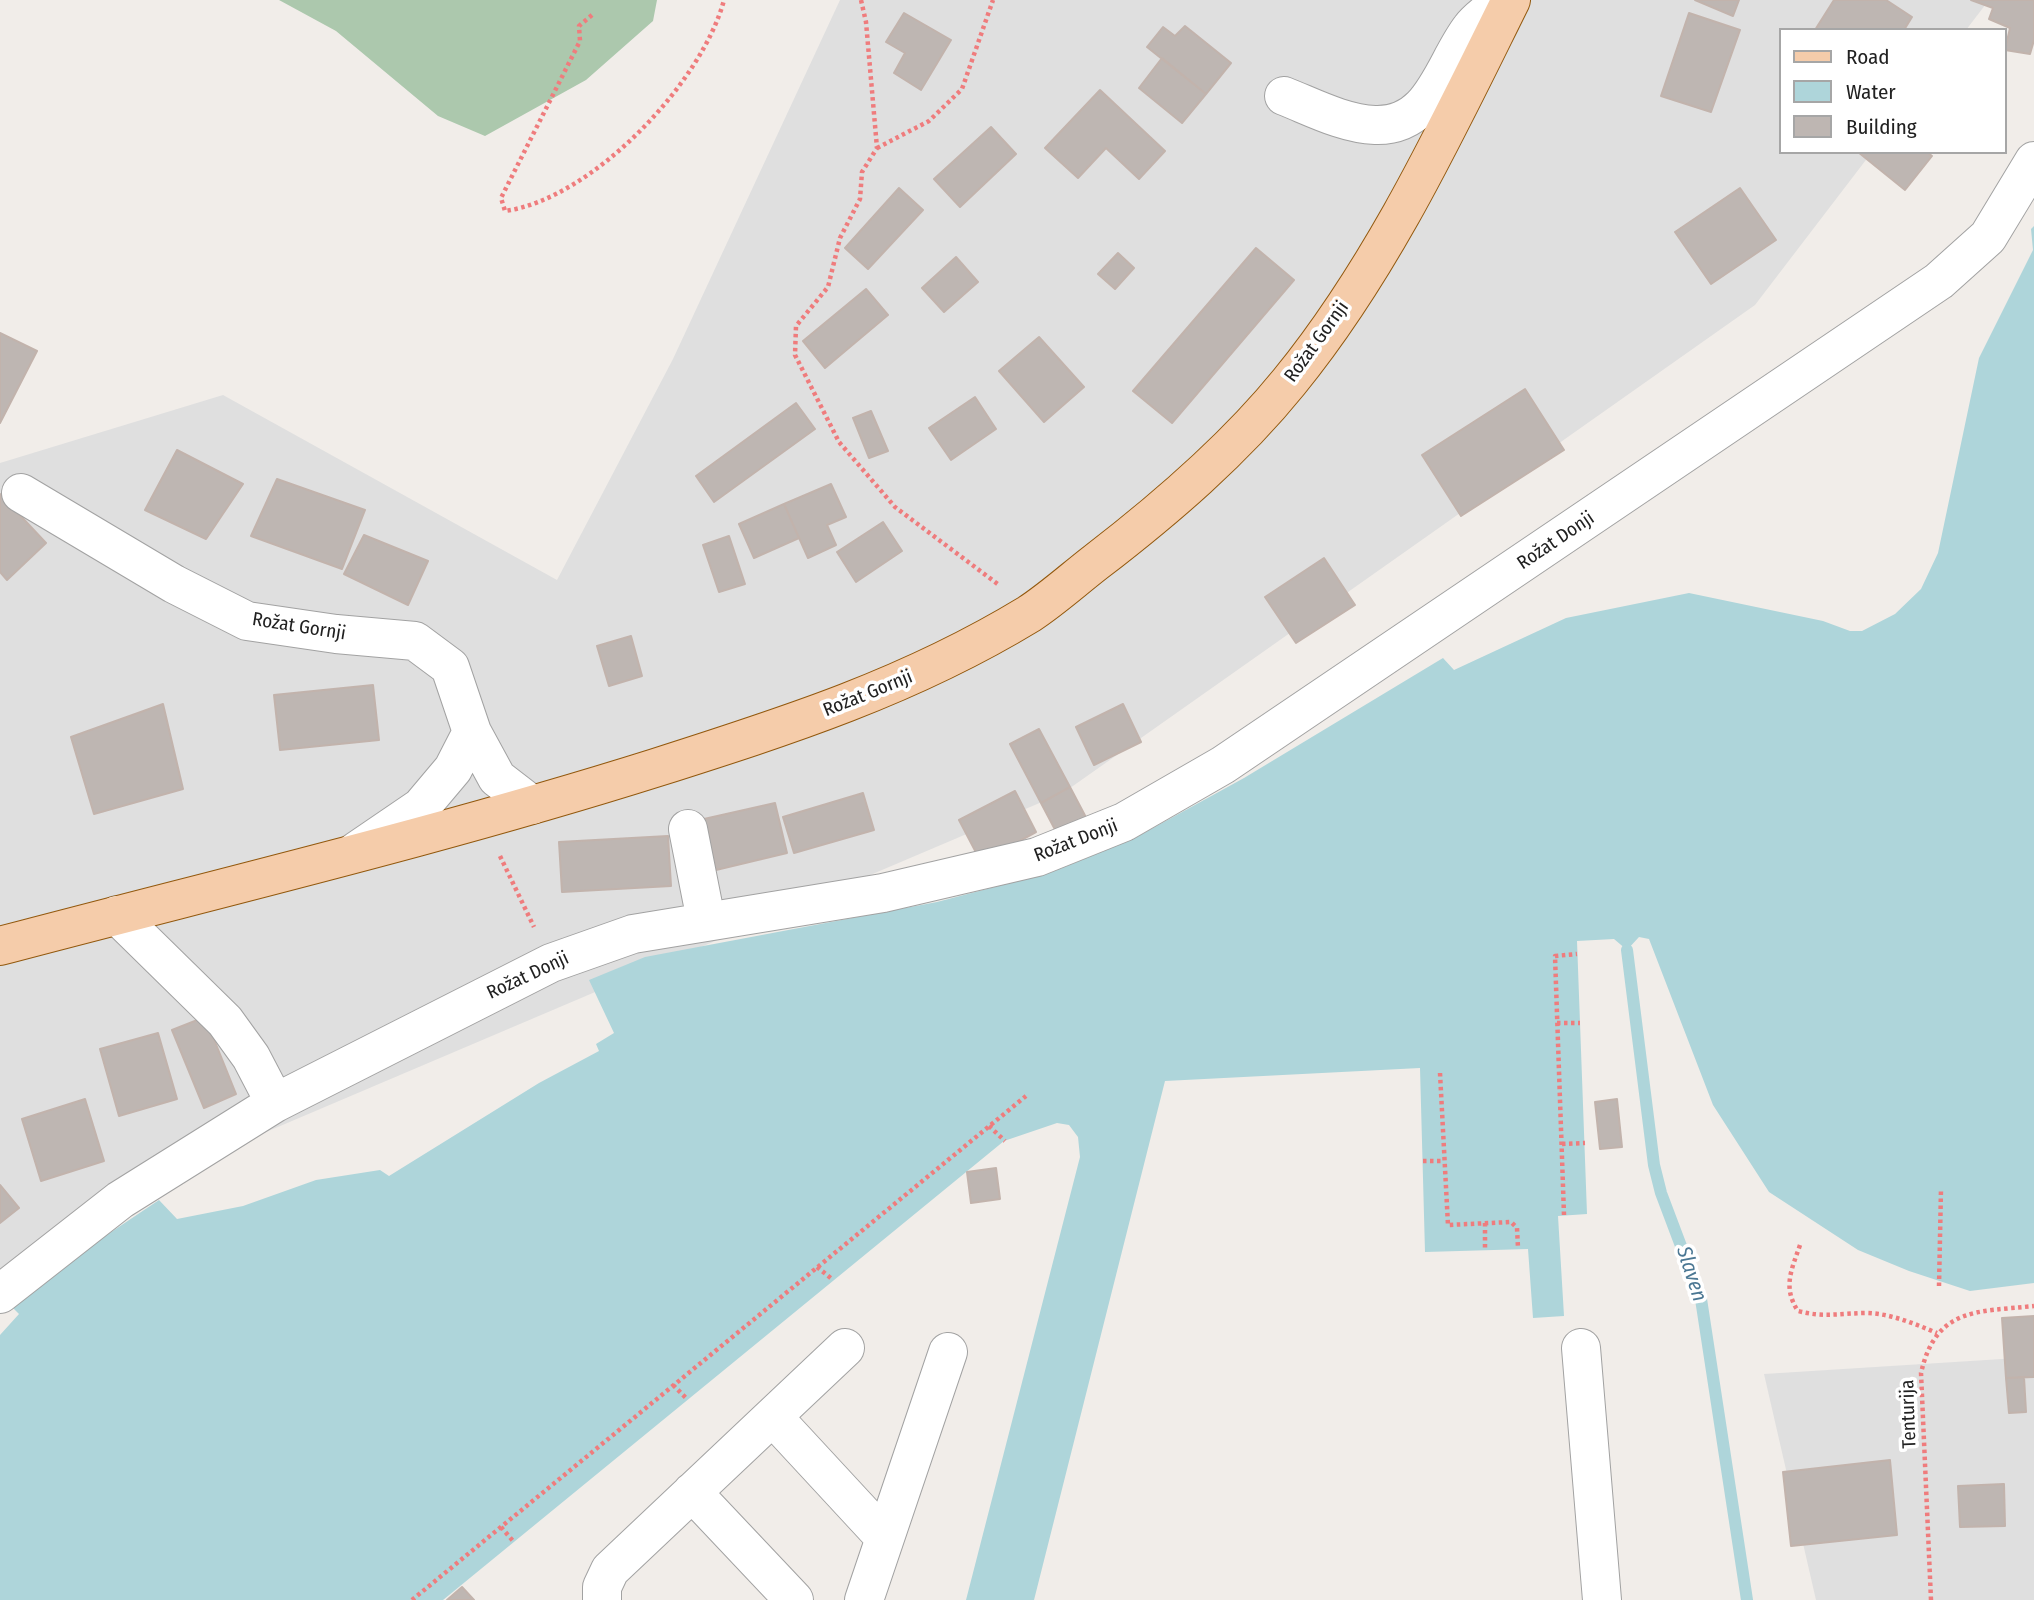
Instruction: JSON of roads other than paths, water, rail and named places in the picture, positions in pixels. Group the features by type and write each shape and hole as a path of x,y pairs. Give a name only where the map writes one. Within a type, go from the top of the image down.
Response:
{"main road":[{"name":"Rožat Gornji","path":"0,946 532,805 788,726 889,688 1033,611 1127,538 1209,467 1288,384 1345,306 1431,162 1511,0"}],"street":[{"path":"1283,96 1333,116 1377,125 1412,116 1430,99 1471,27 1503,0"},
{"name":"Rožat Donji","path":"0,1294 120,1200 275,1103 551,963 633,934 883,893 1037,857 1124,822 1223,765 1939,281 1988,237 2034,161"},
{"name":"Rožat Gornji","path":"21,493 174,584 247,621 336,634 415,641 450,667 472,732 497,778 532,805"},
{"name":"Rožat Gornji","path":"350,855 421,807 453,769 472,732"},
{"path":"688,829 706,920"},
{"path":"117,915 225,1021 251,1057 275,1103"},
{"path":"603,1600 602,1587 610,1570 845,1348"},
{"path":"1581,1348 1602,1600"},
{"path":"864,1600 948,1352"},
{"path":"773,1417 885,1538"},
{"path":"692,1492 794,1600"}],"water":[{"path":"2034,226 2034,1283 1970,1291 1909,1271 1858,1250 1769,1192 1713,1105 1649,939 1639,937 1627,950 1614,939 1577,941 1587,1214 1558,1216 1564,1316 1533,1318 1528,1249 1425,1252 1420,1068 1165,1081 1034,1600 966,1600 1080,1157 1078,1137 1069,1125 1057,1123 1004,1141 443,1600 0,1600 0,1335 19,1314 11,1306 68,1261 159,1200 177,1219 243,1206 316,1180 380,1170 389,1176 539,1083 599,1051 596,1044 614,1033 589,980 645,957 937,902 1052,872 1133,839 1244,778 1443,658 1454,670 1566,618 1689,593 1823,621 1850,631 1862,631 1895,614 1921,589 1938,553 1979,358 2033,250 2031,229"}],"waterway":[{"name":"Slaven","path":"1627,950 1654,1165 1661,1193 1701,1299 1747,1600"}]}
